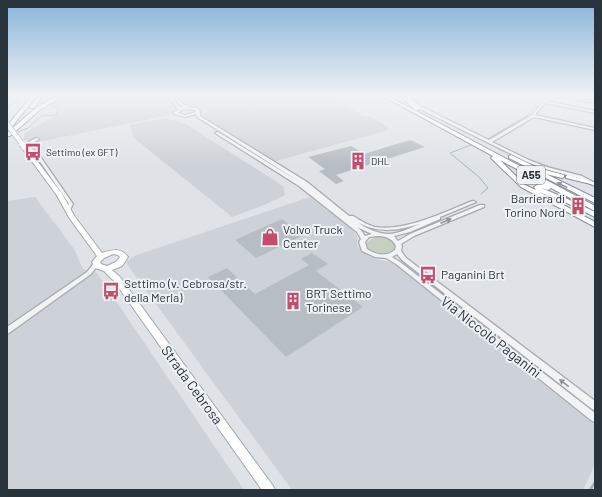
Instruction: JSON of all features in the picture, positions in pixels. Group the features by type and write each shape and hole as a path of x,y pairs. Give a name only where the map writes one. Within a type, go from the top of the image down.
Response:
{"highway":[{"path":"7,134 18,119"},
{"path":"7,134 20,119"},
{"path":"7,134 27,119"},
{"name":"A55","path":"427,119 482,146 524,170 588,202"},
{"name":"A55","path":"434,119 494,149 588,202"},
{"path":"482,146 523,186 595,225"},
{"path":"494,149 533,168 594,184"},
{"path":"524,170 544,186 537,187 539,190 595,214"},
{"path":"588,202 595,209"}],"main road":[{"path":"7,124 62,198 79,228 101,256"},
{"path":"97,249 109,253"},
{"path":"117,252 123,255 124,259 119,264 102,267 97,261 101,256 109,253 117,252"},
{"path":"117,279 119,264"},
{"name":"Strada Cebrosa","path":"102,267 117,279 269,490"}],"street":[{"path":"193,119 301,185 359,231 364,239 362,246 368,253 387,256 398,251 398,243"},
{"path":"203,119 305,183 358,226 376,234 388,236 408,231 432,222 439,216"},
{"path":"443,119 538,166 580,177 594,184"},
{"path":"489,142 528,119"},
{"path":"548,119 595,129"},
{"path":"37,139 31,142 27,147 36,153 71,204 68,210"},
{"path":"49,181 56,182"},
{"path":"346,215 374,228 385,230 398,228 439,216 474,202"},
{"path":"398,243 412,235 482,206"},
{"path":"364,239 376,234"},
{"path":"388,236 398,243"},
{"name":"Via Niccolò Paganini","path":"398,251 408,262 595,406"},
{"name":"Via Niccolò Paganini","path":"387,256 398,263 595,418"},
{"path":"7,331 89,273 102,267"}],"shaded area":[{"path":"48,119 149,119 33,143 24,140 24,134"},
{"path":"160,119 170,119 186,124 283,186 285,195 232,217 134,138 130,125"},
{"path":"204,119 375,119 389,128 385,131 276,161"},
{"path":"35,197 74,249 83,269 97,273 244,490 7,490 7,201"},
{"path":"310,197 351,228 357,236 357,245 361,252 376,259 393,263 595,425 595,464 583,490 292,490 126,263 134,256"}],"green space":[{"path":"376,236 390,240 394,244 394,250 383,254 369,250 366,244 367,242"}],"building":[{"name":"DHL","path":"410,140 425,147 336,175 344,181 336,184 319,171 325,169 308,157 351,146 364,154"},
{"name":"Volvo Truck Center","path":"282,219 304,235 256,258 235,240"},
{"name":"BRT Settimo Torinese","path":"312,253 328,264 316,271 363,307 286,357 208,277 227,268 255,294 309,265 301,259"}],"waterway":[{"path":"18,132 28,128 38,119"},
{"path":"486,140 521,119"},
{"path":"471,145 450,153 479,177 488,188 481,194"},
{"path":"590,490 595,482"}],"place":[{"name":"Settimo (ex GFT)","path":"33,152"},
{"name":"DHL","path":"358,161"},
{"name":"Barriera di Torino Nord","path":"578,206"},
{"name":"Volvo Truck Center","path":"270,237"},
{"name":"Paganini Brt","path":"428,275"},
{"name":"Settimo (v. Cebrosa/str. della Merla)","path":"111,291"},
{"name":"BRT Settimo Torinese","path":"293,301"}]}
